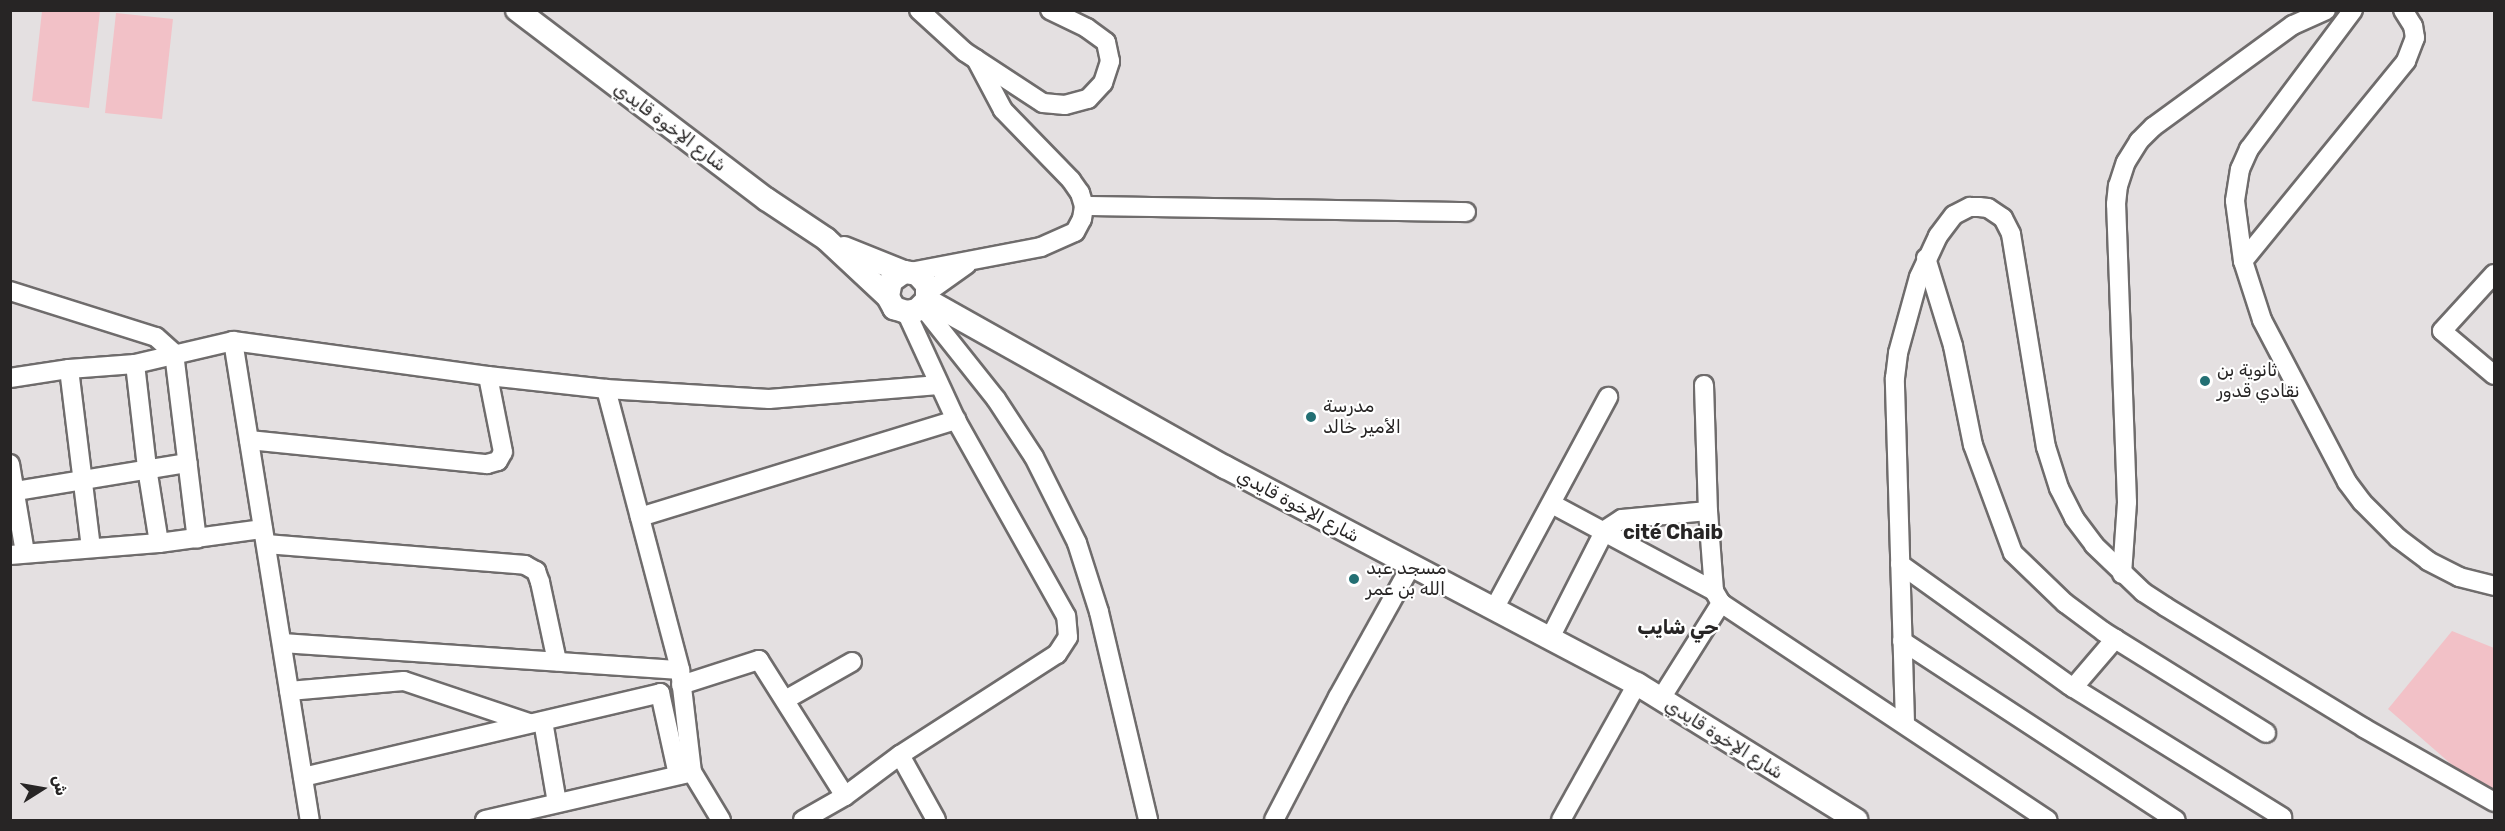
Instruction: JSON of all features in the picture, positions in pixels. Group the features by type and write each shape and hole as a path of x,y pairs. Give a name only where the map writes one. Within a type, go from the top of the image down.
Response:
{"main road":[{"name":"شارع الإخوة قايدي","path":"517,10 757,192 826,239 888,297"},
{"name":"شارع الإخوة قايدي","path":"826,239 907,272"},
{"path":"907,272 922,278 921,303 894,308 888,297 891,281 907,272"},
{"name":"شارع الإخوة قايدي","path":"921,303 1411,566 1637,684 1856,820"}],"street":[{"path":"919,10 976,59 1043,103 1065,105 1088,99 1103,82 1110,61 1106,42 1087,28 1050,10"},
{"path":"2122,574 2127,502 2116,204 2118,186 2126,162 2139,141 2153,127 2293,25 2326,10"},
{"path":"2353,10 2249,149 2240,170 2235,201 2243,261 2262,320 2346,482 2356,495 2398,538 2428,561 2459,577 2494,586"},
{"path":"2243,261 2406,61 2415,38 2413,26 2403,10"},
{"path":"907,272 1023,251 1064,238 1075,232 1082,219 1084,206 1071,180 1003,110 976,59"},
{"path":"1084,206 1466,212"},
{"path":"1905,723 1895,378 1903,331 1926,258 1948,222 1961,210 1970,207 1988,208 2003,218 2008,225 2046,447 2059,488 2074,518 2094,545 2143,592 2364,728 2494,802"},
{"path":"1926,258 1953,346 1973,445 2013,553 2065,603 2115,639 2265,733"},
{"path":"921,303 972,261"},
{"path":"2494,274 2442,331 2494,375"},
{"path":"10,291 156,337 174,353 197,539"},
{"path":"804,820 844,796 900,755 1057,654 1068,637 1066,616 938,385 921,303"},
{"path":"921,303 996,399 1034,457 1077,543 1099,612 1148,820"},
{"path":"10,378 69,369 135,364 233,341 488,376 606,389 769,399 938,385"},
{"path":"233,341 310,820"},
{"path":"135,364 147,468 159,543"},
{"path":"69,369 91,547"},
{"path":"249,440 487,464 498,461 503,452 488,376"},
{"path":"1660,699 1718,597 1708,511 1704,385"},
{"path":"606,389 680,677 685,773"},
{"path":"1494,609 1608,397"},
{"path":"640,517 956,420"},
{"path":"12,492 82,478 188,462"},
{"path":"10,464 18,554 197,539 264,536 525,565 536,571 540,582 557,662"},
{"path":"1552,504 1605,531 1718,597 2047,820"},
{"path":"1550,638 1605,531 1622,519 1708,511"},
{"path":"1900,564 2073,688 2282,817"},
{"path":"1275,820 1338,697 1411,566"},
{"path":"2073,688 2115,639"},
{"path":"1902,641 2176,820"},
{"path":"282,643 557,662 680,677 759,660 844,796"},
{"path":"785,700 852,662"},
{"path":"289,691 404,681 537,722"},
{"path":"1561,820 1637,684"},
{"path":"303,777 660,693 685,773 721,820"},
{"path":"537,722 557,803"},
{"path":"900,755 936,820"},
{"path":"485,820 685,773"}],"shaded area":[{"path":"42,11 100,11 89,108 32,101"},
{"path":"116,13 173,19 162,119 105,113"},
{"path":"2452,631 2494,648 2494,797 2482,791 2388,709"}],"place":[{"name":"ثانوية بن نقادي قدور","path":"2205,381"},
{"name":"مدرسة الأمير خالد","path":"1311,417"},
{"name":"مسجد عبد الله بن عمر","path":"1354,579"}],"district":[{"name":"cité Chaib","path":"1673,532"},
{"name":"حي شايب","path":"1678,627"}]}
